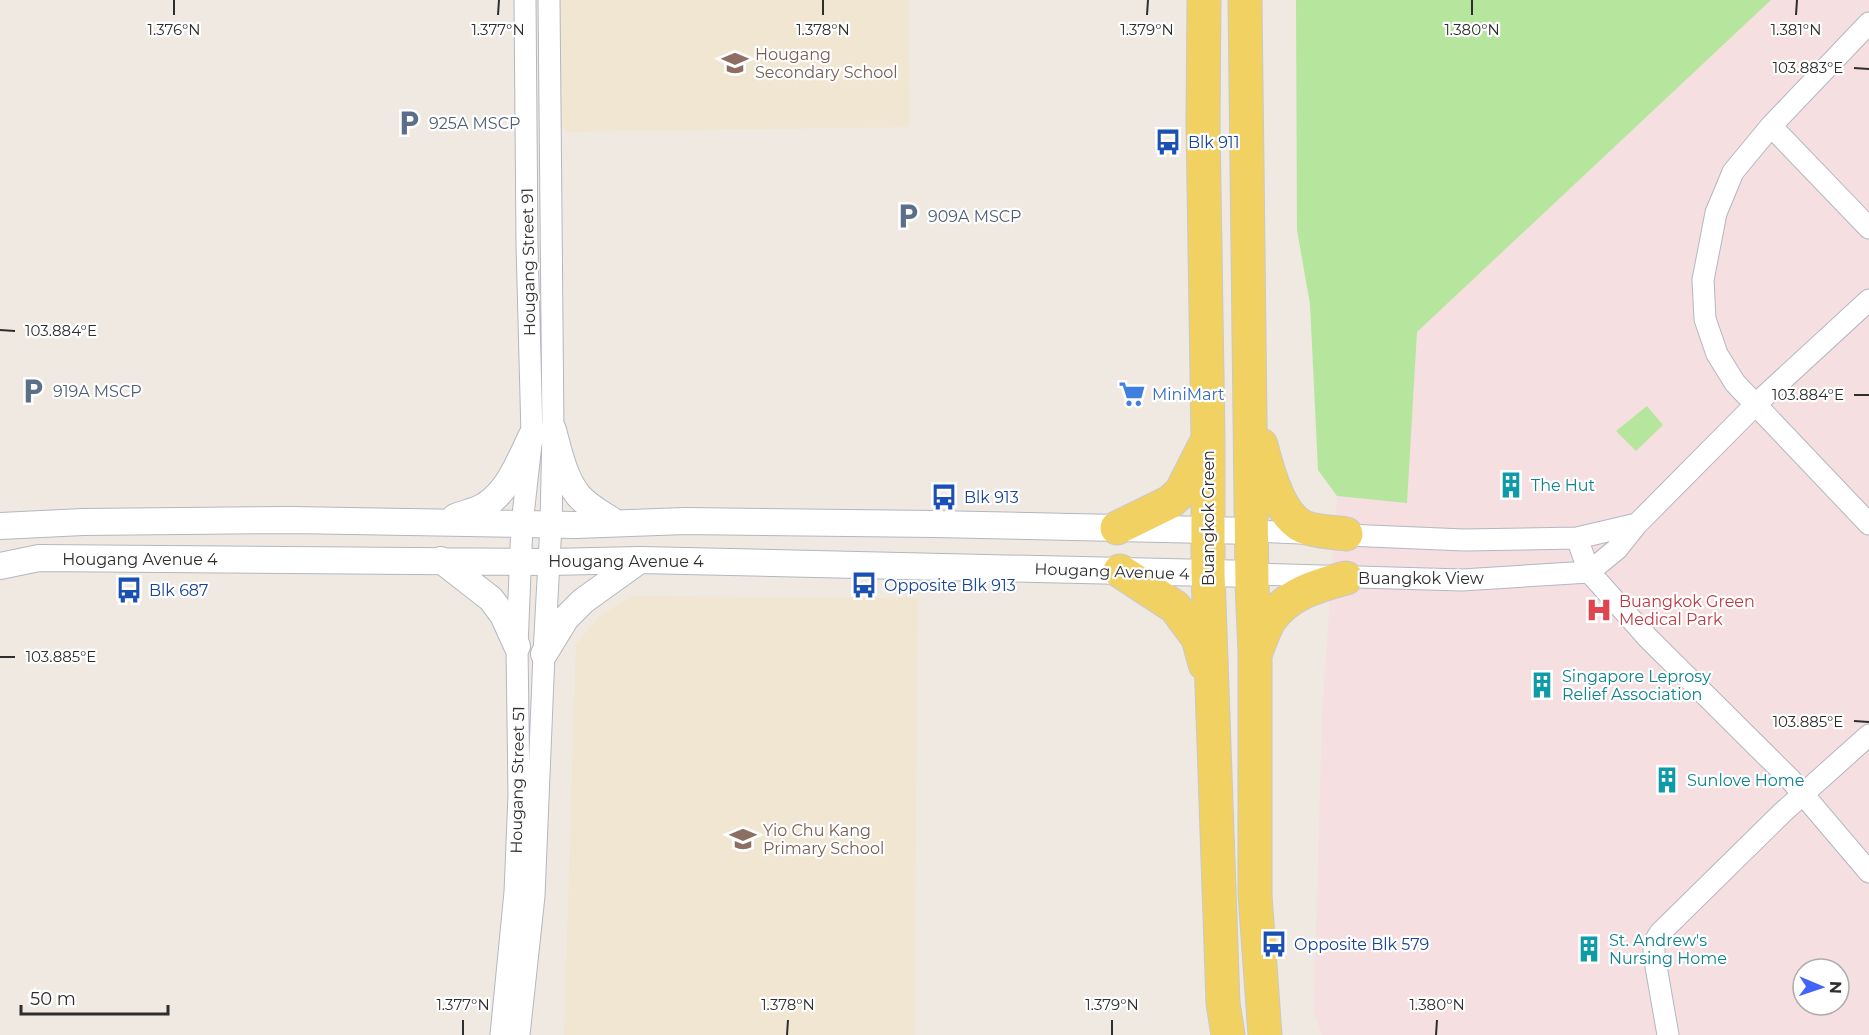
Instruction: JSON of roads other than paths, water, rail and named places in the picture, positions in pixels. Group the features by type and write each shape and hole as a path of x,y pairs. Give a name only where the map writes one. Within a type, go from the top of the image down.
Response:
{"main road":[{"name":"Buangkok Green","path":"1204,0 1203,123 1208,573 1223,1004 1228,1035"},
{"path":"1245,0 1256,653 1255,895 1265,1035"},
{"path":"1250,403 1267,469 1283,507 1303,526 1346,534"},
{"path":"1117,528 1170,502 1181,492 1208,439"},
{"path":"1120,571 1175,607 1198,638 1211,683"},
{"path":"1256,653 1269,621 1291,598 1318,585 1346,578"}],"street":[{"name":"Hougang Street 91","path":"525,0 527,244 551,524"},
{"name":"Hougang Street 91","path":"522,524 542,432 549,0"},
{"path":"1869,23 1771,126 1733,172 1716,213 1703,280 1705,319 1717,354 1735,383 1869,524"},
{"path":"1771,126 1869,228"},
{"path":"1589,572 1617,549 1637,524 1755,405 1869,300"},
{"path":"444,522 485,506 510,480 542,432 579,496 616,523"},
{"path":"0,526 83,522 292,520 522,524 934,524 1253,531 1464,540 1577,538 1637,524"},
{"name":"Hougang Street 51","path":"501,1035 515,891 519,795 518,646 522,524"},
{"name":"Hougang Street 51","path":"519,1035 534,896 551,524"},
{"path":"1577,538 1589,572 1648,638 1804,794 1869,872"},
{"name":"Hougang Avenue 4","path":"0,566 39,558 640,560 1253,574"},
{"path":"441,560 491,599 503,615 518,646"},
{"path":"544,654 566,618 583,601 640,560"},
{"name":"Buangkok View","path":"1253,574 1462,580 1589,572"},
{"path":"1668,1035 1654,956 1654,943 1660,933 1782,813 1869,735"}],"place":[{"name":"Hougang Secondary School","path":"735,63"},
{"name":"925A MSCP","path":"409,123"},
{"name":"Blk 911","path":"1168,142"},
{"name":"909A MSCP","path":"908,216"},
{"name":"919A MSCP","path":"33,391"},
{"name":"MiniMart","path":"1132,394"},
{"name":"The Hut","path":"1511,485"},
{"name":"Blk 913","path":"944,497"},
{"name":"Opposite Blk 913","path":"864,585"},
{"name":"Blk 687","path":"129,590"},
{"name":"Buangkok Green Medical Park","path":"1599,610"},
{"name":"Singapore Leprosy Relief Association","path":"1542,685"},
{"name":"Sunlove Home","path":"1667,780"},
{"name":"Yio Chu Kang Primary School","path":"743,839"},
{"name":"Opposite Blk 579","path":"1274,944"},
{"name":"St. Andrew's Nursing Home","path":"1589,949"}]}
